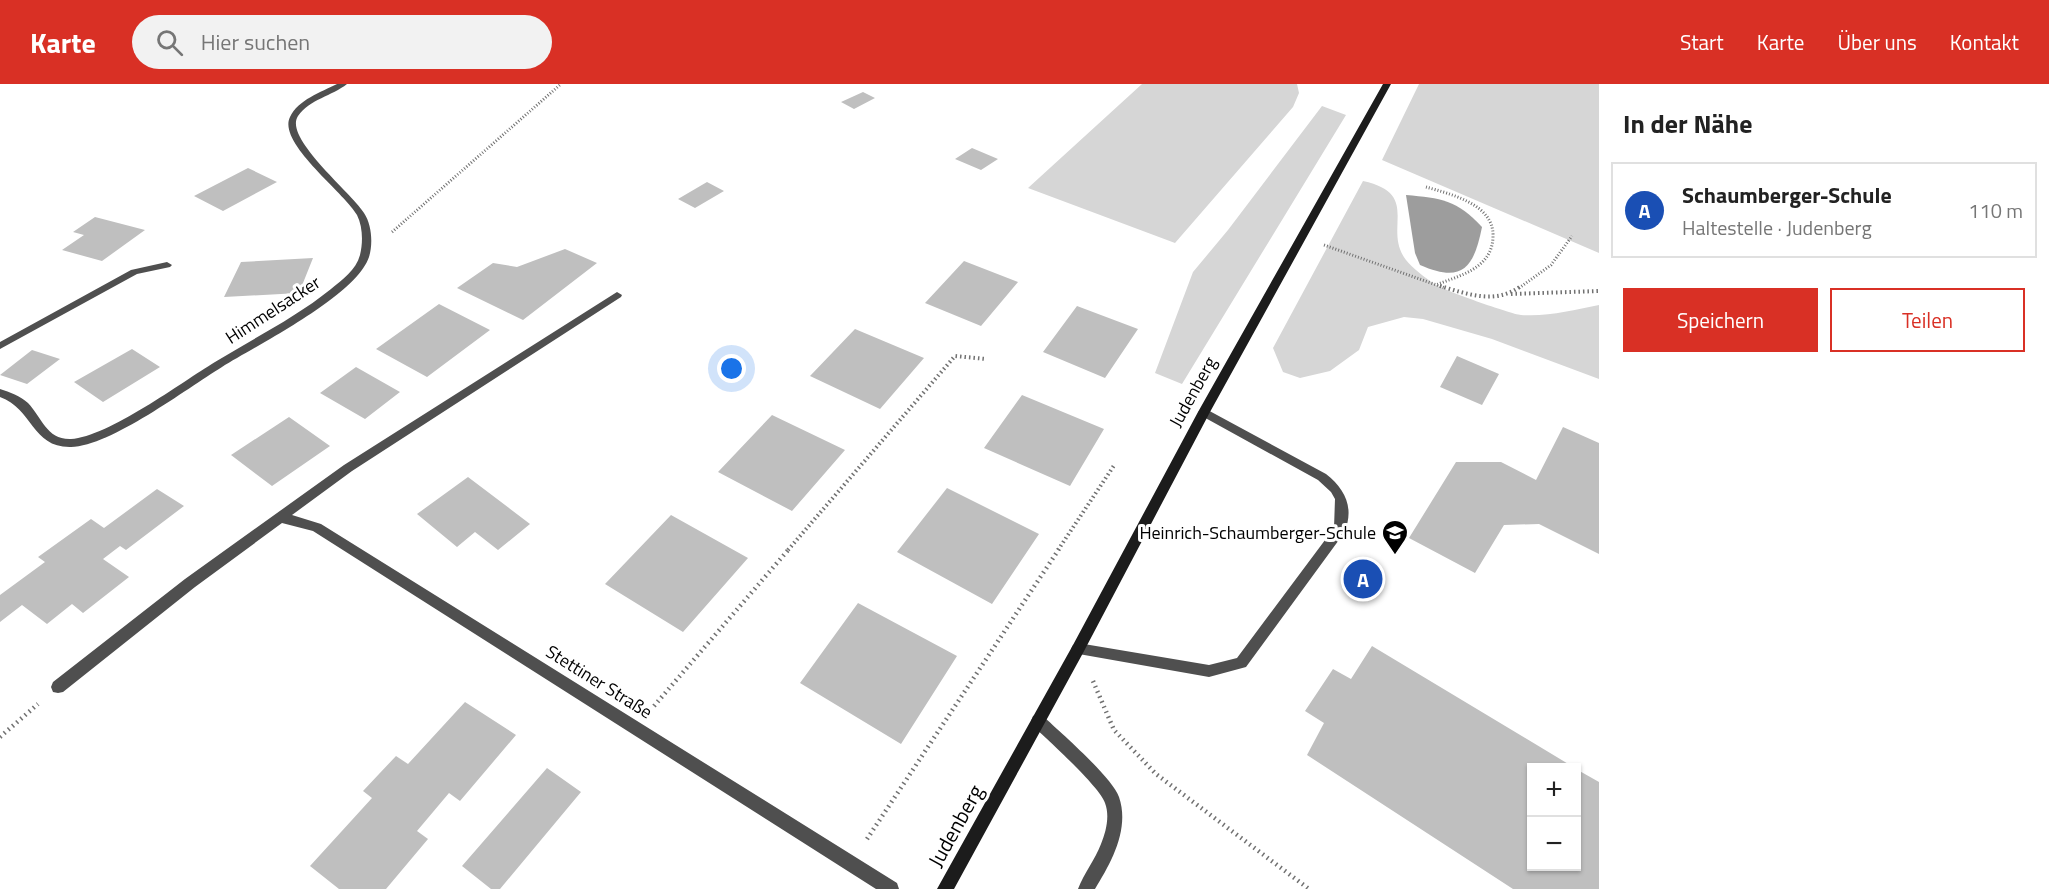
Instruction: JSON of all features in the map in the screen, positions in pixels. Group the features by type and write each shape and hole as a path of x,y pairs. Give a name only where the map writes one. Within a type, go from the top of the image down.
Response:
{"street":[{"path":"343,84 296,113 290,122 290,128 308,156 359,212 365,225 365,253"},
{"name":"Judenberg","path":"945,889 1078,649 1204,412 1387,84"},
{"name":"Himmelsacker","path":"0,393 18,400 45,436 58,442 84,441 122,423 311,308 349,279 365,253"},
{"path":"0,346 134,273 167,265"},
{"path":"58,687 190,583 283,518 348,468 617,296"},
{"path":"1078,649 1209,671 1241,663 1340,529 1344,503 1335,487 1322,477 1204,412"},
{"name":"Stettiner Straße","path":"283,518 317,527 891,889"},
{"path":"1038,721 1112,796 1116,823 1098,868 1086,889"}],"path":[{"path":"365,253 403,224 561,84"},
{"path":"1426,187 1460,197 1478,207 1492,222 1494,237 1491,251 1478,266 1435,285"},
{"path":"1301,236 1435,285 1482,298 1510,294 1599,291"},
{"path":"1510,294 1551,265 1572,236"},
{"path":"636,727 955,356 986,359"},
{"path":"850,863 1115,464"},
{"path":"1078,649 1114,730 1121,738 1156,774 1309,889"},
{"path":"0,737 58,687"}],"shaded area":[{"path":"1142,84 1297,84 1299,93 1293,107 1175,243 1028,188"},
{"path":"1419,84 1599,84 1599,253 1382,160"},
{"path":"1322,106 1346,115 1182,384 1155,373 1193,272 1228,230"},
{"path":"1363,181 1381,187 1391,194 1398,214 1397,236 1400,248 1406,260 1434,284 1504,311 1521,315 1551,314 1599,305 1599,379 1492,339 1423,319 1404,317 1368,327 1359,350 1330,371 1300,378 1283,372 1273,348"},
{"path":"1406,195 1429,197 1448,202 1464,211 1482,227 1475,252 1464,268 1447,273 1420,265 1415,253"}],"building":[{"path":"863,92 875,98 854,109 841,102"},
{"path":"972,148 998,159 981,170 955,159"},
{"path":"248,168 277,182 223,211 194,196"},
{"path":"707,182 724,191 695,208 678,199"},
{"path":"95,217 145,230 102,261 62,250 84,235 73,232"},
{"path":"565,249 597,263 523,320 457,288 493,263 517,267"},
{"path":"313,258 299,293 224,297 241,262"},
{"path":"964,261 1018,282 981,326 925,303"},
{"path":"439,304 490,330 427,377 376,349"},
{"path":"1077,306 1138,329 1105,378 1043,352"},
{"path":"855,329 924,358 880,409 810,376"},
{"path":"132,349 160,367 103,402 74,382"},
{"path":"32,350 60,359 27,384 0,375"},
{"path":"1457,356 1499,374 1482,405 1440,387"},
{"path":"356,367 400,392 365,419 320,393"},
{"path":"1022,395 1104,429 1070,486 984,448"},
{"path":"772,415 845,450 792,511 718,472"},
{"path":"289,417 330,446 272,486 231,455"},
{"path":"1563,427 1599,443 1599,554 1539,524 1504,525 1475,573 1409,538 1456,462 1501,462 1536,480"},
{"path":"468,477 530,524 498,550 475,532 457,547 417,514"},
{"path":"947,488 1039,534 992,604 897,552"},
{"path":"157,489 184,506 126,550 120,546 103,559 129,577 83,613 72,604 47,624 22,605 0,622 0,595 45,562 38,557 91,519 104,528"},
{"path":"671,515 748,558 683,632 605,584"},
{"path":"858,603 957,656 901,744 800,683"},
{"path":"1372,646 1567,763 1527,763 1527,871 1581,871 1581,772 1599,782 1599,889 1513,889 1307,755 1324,723 1305,711 1333,669 1351,679"},
{"path":"465,702 516,735 460,801 449,793 417,831 428,839 386,889 339,889 310,866 372,798 363,791 396,756 408,764"},
{"path":"547,768 581,792 500,889 491,889 462,866"}],"place":[{"name":"Heinrich-Schaumberger-Schule","path":"1395,556"},
{"name":"Schaumberger-Schule","path":"1363,579"}]}
